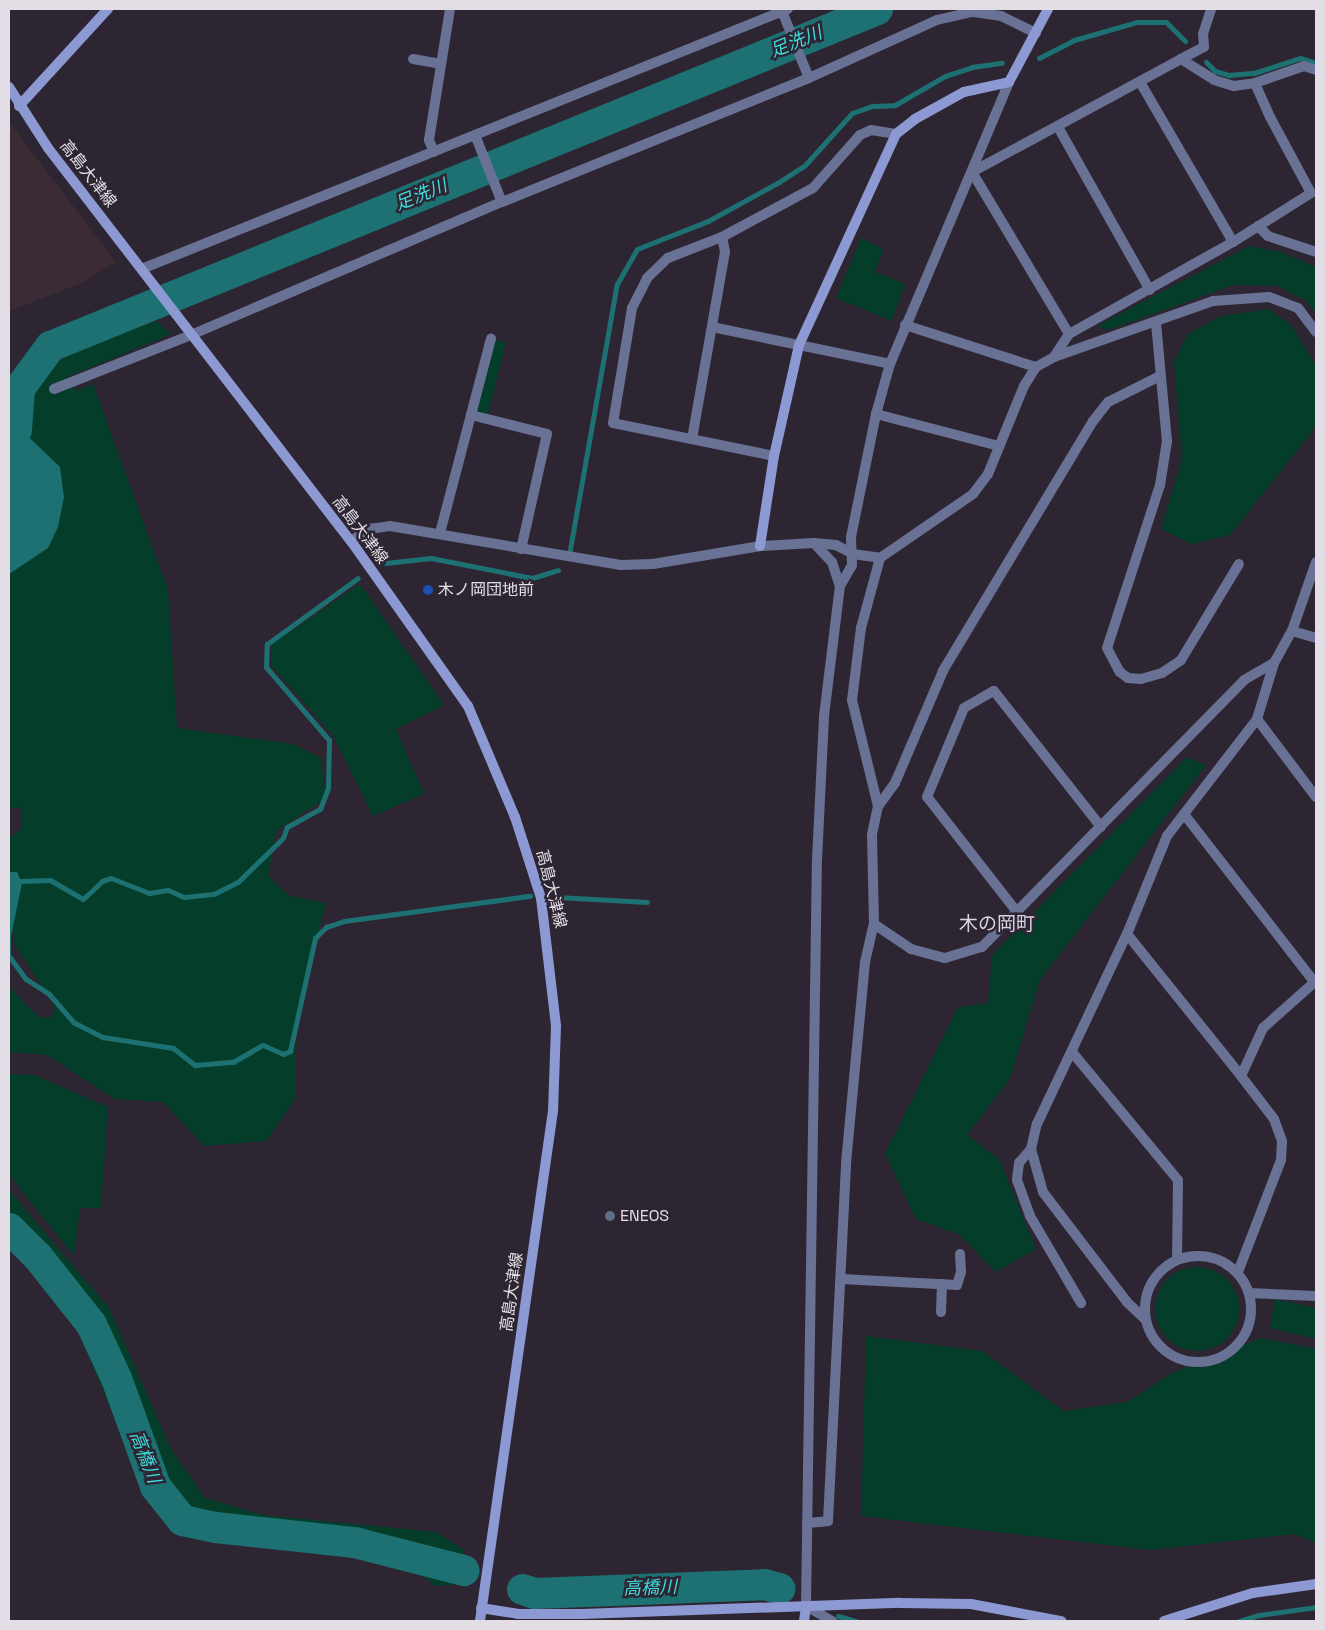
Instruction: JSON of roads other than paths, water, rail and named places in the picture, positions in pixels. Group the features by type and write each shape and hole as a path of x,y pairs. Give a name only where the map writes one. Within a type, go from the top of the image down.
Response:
{"main road":[{"path":"19,106 108,9"},
{"path":"760,546 774,456 799,346 896,134 915,119 964,92 1009,82 1048,9"},
{"name":"高島大津線","path":"9,87 19,106 48,148 147,272 191,335 351,541 468,706 516,817 541,898 546,926 556,1026 553,1111 482,1608"},
{"path":"1166,1621 1253,1593 1316,1584"},
{"path":"480,1621 482,1608 518,1614 581,1618 806,1606 971,1604 1061,1621"},
{"path":"804,1621 806,1606"}],"street":[{"path":"434,152 429,140 450,9"},
{"path":"972,172 1204,47 1203,34 1210,9"},
{"path":"54,389 191,335 500,199 809,78 937,20 973,12 1001,16 1036,33"},
{"path":"147,272 434,152 476,137 785,13 809,78"},
{"path":"413,59 441,64"},
{"path":"1182,59 1214,80 1234,86 1255,83 1304,66 1316,70"},
{"path":"832,1621 806,1606 817,860 824,716 840,586 852,565 851,537 876,414 890,364 1009,82"},
{"path":"1140,82 1233,242"},
{"path":"1054,357 1069,334 1233,242 1314,192 1270,117 1255,83"},
{"path":"1058,127 1150,290"},
{"path":"774,456 613,424 632,308 647,278 668,258 722,237 813,188 860,135 871,130 896,134"},
{"path":"476,137 500,199"},
{"path":"972,172 1069,334"},
{"path":"1258,226 1268,236 1316,252"},
{"path":"692,439 725,252 722,237"},
{"path":"808,1523 828,1521 848,1144 865,962 874,924 872,836 878,806 852,700 861,628 880,558 973,494 988,474 1024,386 1036,368 1054,357 1156,323 1213,301 1269,297 1298,308 1316,332"},
{"path":"1156,323 1167,441 1160,485 1107,648 1120,672 1128,678 1141,679 1162,673 1181,660 1239,564"},
{"path":"905,325 1036,368"},
{"path":"712,327 890,364"},
{"path":"440,533 491,339"},
{"path":"878,806 895,783 943,671 1093,421 1108,402 1160,376"},
{"path":"876,414 1000,446"},
{"path":"471,415 547,434 521,549"},
{"path":"351,541 369,529 390,526 621,564 653,564 760,546 814,542 836,545 853,554 880,558"},
{"path":"814,542 832,562 840,586"},
{"path":"1081,1303 1030,1216 1017,1180 1019,1163 1031,1149 1037,1124 1127,934 1167,836 1257,719 1274,663 1292,631 1316,562"},
{"path":"1292,631 1316,638"},
{"path":"874,924 911,949 945,958 982,947 1244,680 1274,663"},
{"path":"1017,912 927,797 964,708 994,691 1101,827"},
{"path":"1257,719 1316,797"},
{"path":"1184,814 1316,982 1263,1028 1241,1076"},
{"path":"1127,934 1274,1119 1282,1141 1281,1160 1238,1272"},
{"path":"1072,1052 1178,1180 1177,1259"},
{"path":"1031,1149 1043,1192 1127,1302 1145,1319"},
{"path":"841,1279 957,1285 961,1272 960,1254"},
{"path":"1210,1256 1238,1272 1250,1293 1252,1315 1245,1336 1231,1352 1211,1362 1189,1362 1168,1355 1153,1339 1145,1319 1145,1295 1157,1273 1177,1259 1210,1256"},
{"path":"941,1312 942,1284"},
{"path":"1250,1293 1316,1296"}],"waterway":[{"name":"足洗川","path":"9,439 16,429 19,388 50,346 877,9"},
{"path":"1039,58 1074,40 1137,22 1166,22 1185,41"},
{"path":"1206,62 1215,71 1229,75 1254,73 1300,58 1316,63"},
{"path":"569,555 617,284 637,249 708,221 779,182 805,165 852,113 872,106 895,105 945,76 972,67 1002,63"},
{"path":"386,563 431,558 532,578 558,570"},
{"path":"21,881 50,880 83,899 102,881 111,878 149,893 168,890 184,897 214,894 238,882 283,838 287,827 320,809 328,788 329,740 266,667 267,644 358,578"},
{"path":"9,956 26,979 49,994 73,1022 103,1037 173,1048 195,1065 233,1062 263,1045 283,1054 290,1051 315,938 326,927 344,921 530,896"},
{"path":"557,897 647,902"},
{"name":"高橋川","path":"9,1228 38,1257 91,1324 116,1378 155,1486 182,1520 215,1527 354,1542 463,1570"},
{"name":"高橋川","path":"522,1589 534,1593 764,1584 779,1588"},
{"name":"高橋川","path":"1239,1621 1259,1615 1316,1607"},
{"name":"高橋川","path":"838,1616 856,1621"}],"place":[{"name":"木ノ岡団地前","path":"428,590"},
{"name":"ENEOS","path":"610,1216"}],"district":[{"name":"木の岡町","path":"997,924"}]}
